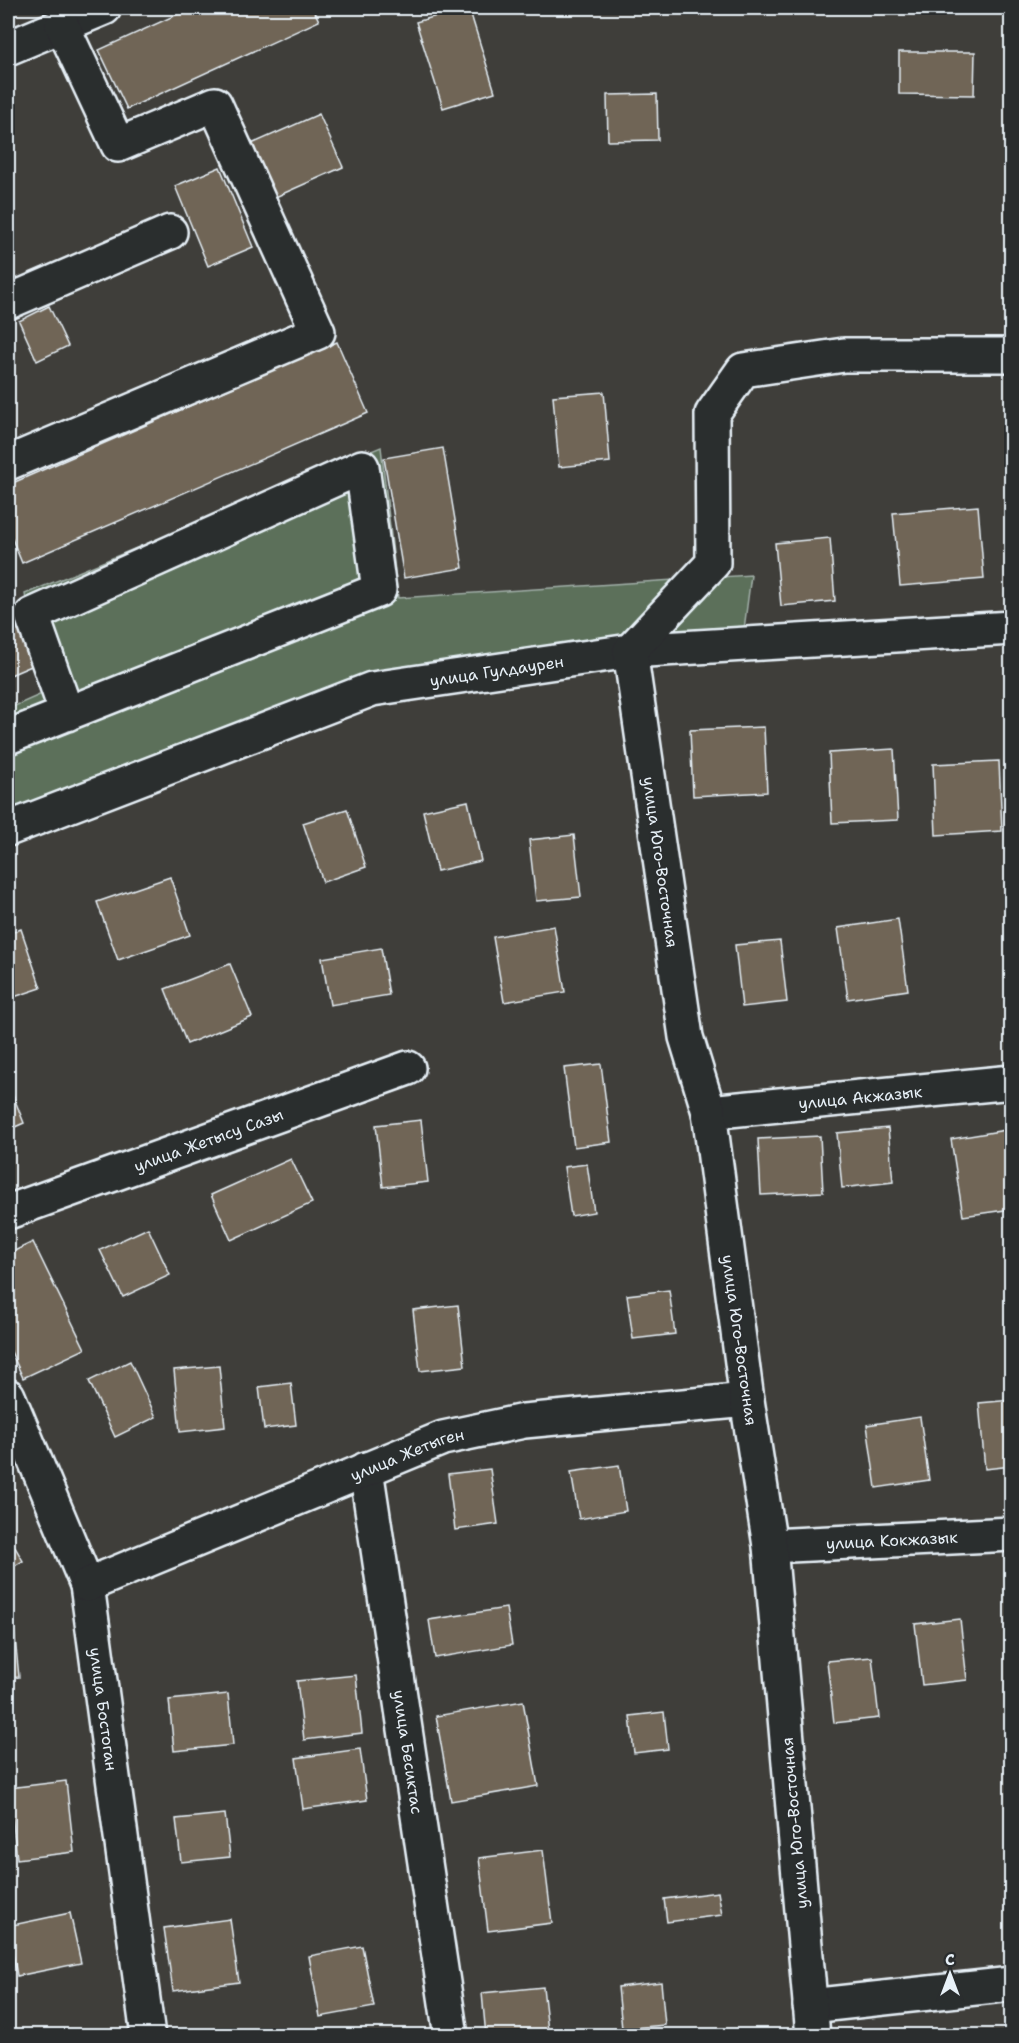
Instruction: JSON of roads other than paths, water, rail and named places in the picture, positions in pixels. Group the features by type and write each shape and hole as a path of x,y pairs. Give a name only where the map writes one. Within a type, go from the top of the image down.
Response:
{"street":[{"path":"8,48 104,8"},
{"path":"8,463 318,332 215,104 118,145 62,25"},
{"path":"8,302 170,232"},
{"path":"630,651 713,563 712,414 743,370 844,355 1011,355"},
{"path":"8,737 67,714 380,590 362,467 32,615 67,714"},
{"name":"улица Гулдаурен","path":"8,829 372,689 630,651 1011,628"},
{"name":"улица Юго-Восточная","path":"630,651 686,1037 709,1112 747,1400 770,1546 811,2021"},
{"name":"улица Жетысу Сазы","path":"8,1212 408,1068"},
{"name":"улица Акжазык","path":"709,1112 1011,1082"},
{"name":"улица Бостоган","path":"8,1396 87,1585 148,2036"},
{"name":"улица Жетыген","path":"87,1585 443,1438 524,1421 747,1400"},
{"name":"улица Бесиктас","path":"366,1469 450,2036"},
{"name":"улица Кокжазык","path":"770,1546 1011,1534"},
{"path":"811,2021 1011,1984"}]}
